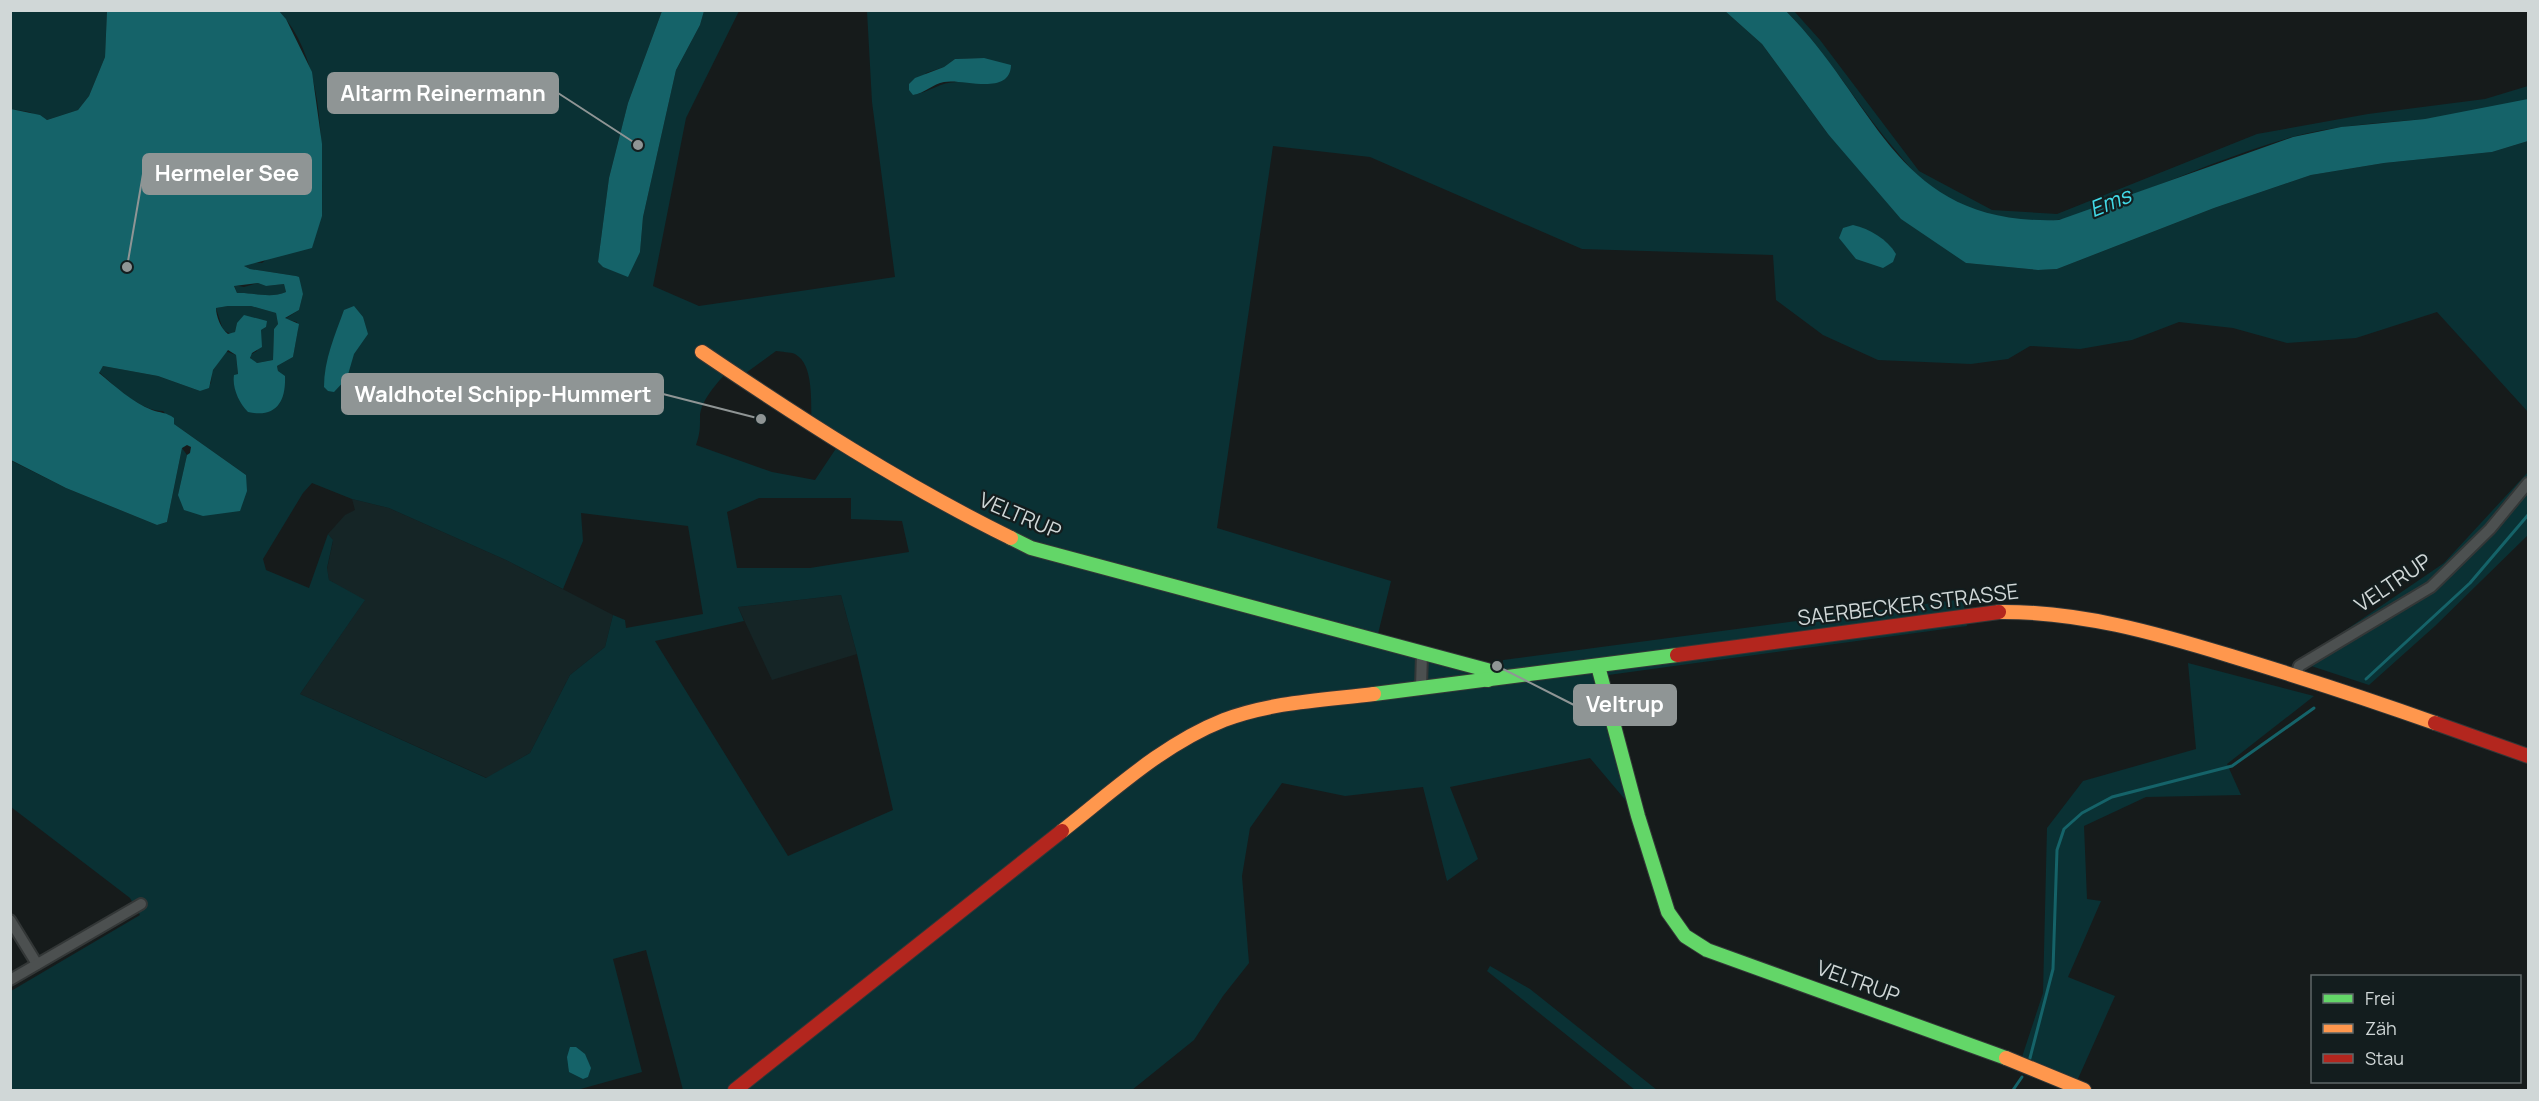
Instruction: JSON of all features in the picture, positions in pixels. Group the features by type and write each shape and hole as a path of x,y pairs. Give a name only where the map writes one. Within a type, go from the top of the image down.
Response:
{"main road":[{"name":"VELTRUP","path":"702,352 754,387 958,512 1031,548 1487,670 1488,681"},
{"name":"SAERBECKER STRASSE","path":"735,1090 1138,771 1178,742 1205,728 1246,713 1976,613 2013,611 2080,616 2132,628 2295,676 2529,756"},
{"name":"VELTRUP","path":"1598,666 1655,873 1671,919 1685,936 1707,950 2015,1061 2084,1090"}],"street":[{"name":"VELTRUP","path":"2295,676 2299,666 2432,587 2490,529 2529,483"},
{"path":"1421,688 1422,653"},
{"path":"10,980 141,904"},
{"path":"10,920 38,964"}],"shaded area":[{"path":"10,11 107,11 105,57 89,96 78,110 47,120 29,112 11,109"},
{"path":"279,11 662,11 628,103 609,178 598,262 603,267 640,252 643,217 676,70 700,25 704,11 739,11 686,118 653,286 699,306 895,277 872,102 867,11 1725,11 1762,44 1828,134 1966,263 2038,270 2057,269 2214,208 2311,175 2384,163 2492,152 2528,141 2528,412 2437,312 2356,338 2287,343 2233,328 2179,322 2132,340 2080,349 2030,346 2008,359 1971,364 1878,360 1823,335 1776,300 1773,255 1582,249 1370,157 1273,146 1217,528 1391,581 1376,642 1487,670 1502,668 1503,660 1963,599 1967,626 1601,676 1633,809 1590,758 1450,787 1478,859 1447,881 1423,787 1345,796 1282,783 1250,828 1242,876 1249,963 1223,996 1194,1040 1132,1090 683,1090 646,950 613,959 642,1072 577,1090 11,1090 11,991 140,915 130,898 11,807 10,460 66,488 157,525 167,522 182,448 187,455 178,495 246,475 174,424 163,411 137,403 99,372 103,366 158,376 200,391 211,383 212,372 225,351 236,355 238,375 278,371 277,366 293,357 297,322 285,319 299,310 303,294 296,276 250,269 244,266 251,262 262,263 322,216 321,136 313,81 306,55 294,31","holes":["984,58 957,82 913,95 926,73 944,67 955,59","776,351 793,353 801,359 809,376 812,423 841,441 815,480 772,472 696,445 700,431 701,411 706,398 728,371 739,378","312,483 352,499 389,508 506,560 563,589 583,541 581,513 688,526 703,614 626,628 625,620 613,615 605,647 570,675 530,753 486,778 300,694 365,600 329,580 327,568 333,540 328,534 309,588 266,570 263,559 303,493","759,498 851,498 851,519 902,521 909,552 810,568 737,568 727,512","841,595 893,810 788,856 655,641 744,621 738,607"]},
{"path":"1786,11 1794,11 1820,40 1919,171 1992,210 2057,214 2257,134 2368,114 2485,99 2528,86 2528,99 2500,108 2471,113 2321,130 2292,137 2232,157 2077,216 2057,220 2028,221 1998,217 1969,209 1935,191 1922,180 1878,129 1801,26"},
{"path":"258,283 266,286 284,284 286,292 268,295 237,293 234,285 244,287"},
{"path":"251,306 276,313 278,324 274,329 273,360 257,363 251,361 250,355 257,351 261,330 266,327 254,319 237,323 235,332 231,334 223,330 216,308"},
{"path":"2528,472 2528,535 2435,626 2369,685 2299,662 2444,563"},
{"path":"352,499 389,508 506,560 613,615 605,647 570,675 530,753 487,778 300,694 364,601 329,580 327,569 333,541 328,534 345,515 355,510"},
{"path":"841,595 857,654 772,680 738,607"},
{"path":"2188,663 2314,696 2227,764 2241,795 2146,797 2084,826 2087,899 2101,901 2068,977 2115,996 2077,1081 2022,1057 2043,993 2047,828 2083,781 2196,749"},
{"path":"1490,966 1530,989 1657,1090 1635,1090 1487,971"}],"water":[{"path":"107,11 279,11 286,19 312,72 322,144 322,216 312,248 244,266 299,277 303,294 299,310 285,318 299,324 293,357 277,366 278,371 285,376 285,385 284,393 277,406 266,413 248,412 239,400 234,385 234,375 238,374 236,355 228,350 213,370 209,388 200,391 158,376 103,366 99,373 138,403 174,418 174,424 246,475 247,491 240,511 203,516 184,510 178,495 187,455 190,453 191,447 187,445 182,448 167,522 157,525 66,488 11,460 11,109 40,115 47,120 78,110 89,96 105,57","holes":["258,283 266,286 284,284 286,292 268,295 237,293 234,286","251,306 276,313 278,324 274,329 273,360 257,363 250,358 252,353 262,347 261,330 266,327 267,321 244,315 237,323 235,332 228,334 219,322 216,308"]},
{"path":"662,11 704,11 700,25 676,70 643,217 640,252 628,277 603,267 598,262 609,178 628,103"},
{"name":"Ems","path":"1725,11 1786,11 1818,48 1897,153 1926,182 1961,203 2004,217 2059,220 2293,137 2341,127 2425,119 2528,99 2528,141 2492,152 2384,163 2311,175 2214,208 2057,269 2038,270 1966,263 1901,219 1828,134 1762,44"},
{"path":"984,58 1011,65 1009,75 1003,81 994,83 952,81 913,95 909,90 909,84 915,78 944,67 955,59"},
{"path":"1853,225 1866,229 1883,239 1896,254 1893,262 1883,268 1856,259 1839,238 1843,228"},
{"path":"354,306 363,317 368,334 354,354 347,378 334,392 328,391 324,387 324,377 331,348 344,310"},
{"path":"570,1047 576,1047 585,1054 591,1068 588,1077 583,1079 569,1072 567,1057"}],"waterway":[{"path":"2366,679 2470,583 2528,515"},
{"path":"2030,1058 2053,969 2057,850 2064,829 2082,813 2112,797 2232,766 2314,708"},
{"path":"2013,1090 2022,1077"}],"traffic: fast":[{"path":"1011,538 1031,548 1487,670 1488,680"},
{"path":"1374,694 1677,655"},
{"path":"1598,666 1638,816 1668,912 1685,936 1707,950 2006,1058"}],"traffic: slow":[{"path":"702,352 892,474 1011,538"},
{"path":"1999,612 2088,619 2146,632 2283,672 2435,723"},
{"path":"1062,831 1159,755 1224,720 1279,705 1374,694"},
{"path":"2006,1058 2084,1090"}],"traffic: jam":[{"path":"1677,655 1999,612"},
{"path":"2435,723 2528,756"},
{"path":"735,1090 1062,831"}],"place":[{"name":"Altarm Reinermann","path":"638,145"},
{"name":"Hermeler See","path":"127,267"},
{"name":"Waldhotel Schipp-Hummert","path":"761,419"},
{"name":"Veltrup","path":"1497,666"}]}
